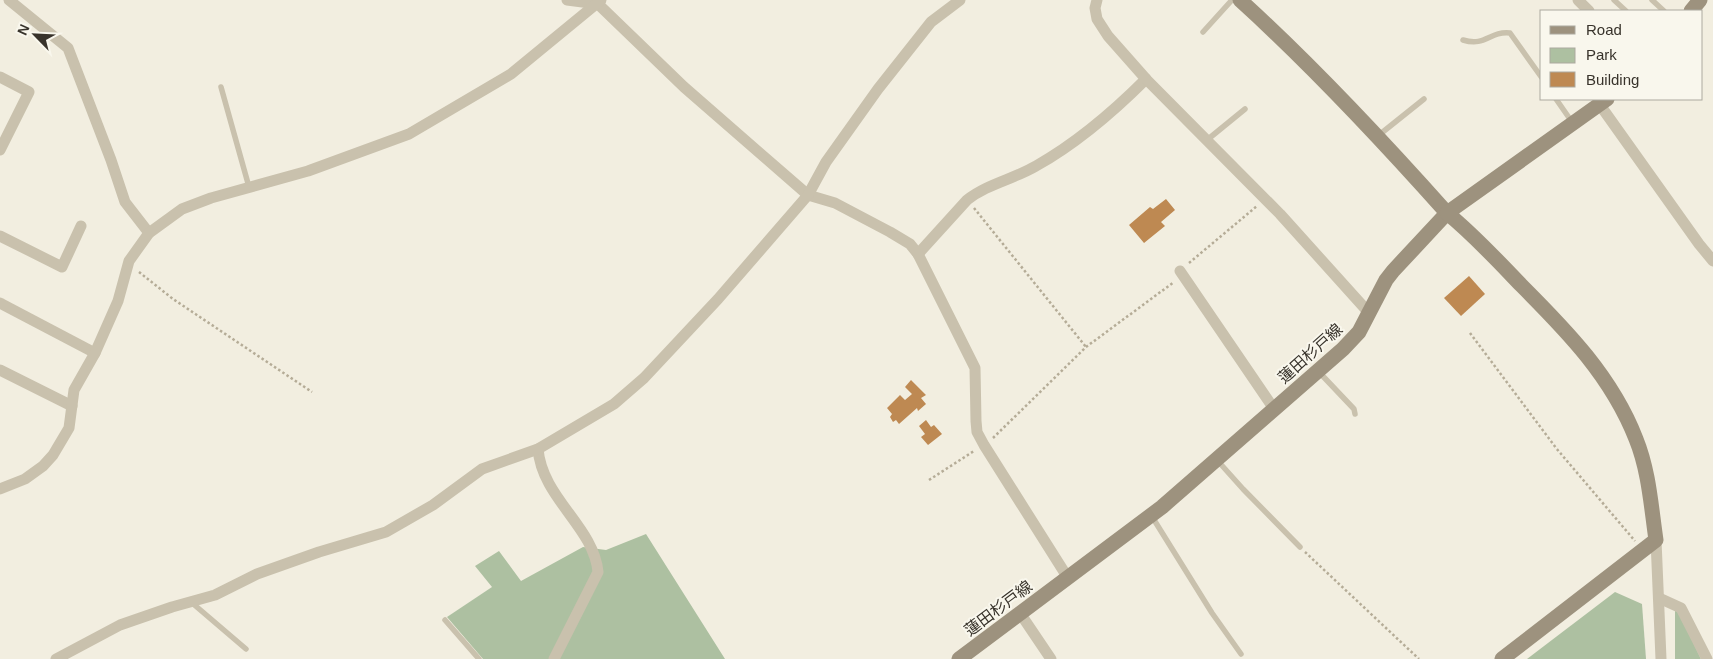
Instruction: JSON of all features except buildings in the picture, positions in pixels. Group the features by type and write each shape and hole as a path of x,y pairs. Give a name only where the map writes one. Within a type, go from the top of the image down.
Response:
{"main road":[{"path":"1240,0 1287,43 1378,136 1447,213 1468,229 1569,334 1606,380 1622,407 1637,440 1647,477 1656,540 1502,659"},
{"path":"1692,10 1700,0"},
{"name":"蓮田杉戸線","path":"959,659 1151,516 1318,370 1359,332 1386,280 1447,213 1603,102"}],"street":[{"path":"9,0 68,48 125,202 149,233"},
{"path":"567,0 600,2 684,87 808,195 835,203 910,244 918,254 975,368 977,432 1068,578"},
{"path":"56,659 120,625 215,595 257,574 319,552 386,532 433,506 482,469 538,449 614,404 644,378 718,299 808,195 826,162 890,74 931,22 960,0"},
{"path":"1097,0 1095,8 1097,19 1108,36 1146,79 1265,199 1370,314"},
{"path":"1578,0 1588,10"},
{"path":"0,489 25,479 43,466 53,455 69,428 74,390 95,352 118,301 129,261 149,233 182,209 211,198 308,171 409,134 511,74 600,2"},
{"path":"0,77 29,92 0,150"},
{"path":"918,254 967,200 976,193 1049,158 1099,123 1146,79"},
{"path":"1603,102 1699,244 1713,260"},
{"path":"0,236 62,268 81,226"},
{"path":"1182,273 1274,409"},
{"path":"0,304 95,352"},
{"path":"0,370 72,406"},
{"path":"538,449 544,474 597,559 598,572 554,659"},
{"path":"1656,540 1661,659"},
{"path":"1659,598 1681,608 1707,659"},
{"path":"1020,613 1051,659"}],"lane":[{"path":"1204,32 1232,0"},
{"path":"1614,0 1625,10"},
{"path":"1652,0 1663,10"},
{"path":"1463,40 1478,43 1500,32 1510,33 1540,75"},
{"path":"221,87 249,187"},
{"path":"1378,136 1424,99"},
{"path":"1557,100 1573,123"},
{"path":"1207,140 1245,109"},
{"path":"1318,370 1354,409 1355,414"},
{"path":"1217,459 1243,489 1300,547"},
{"path":"1151,516 1212,613 1241,654"},
{"path":"190,602 246,649"},
{"path":"445,620 479,659"}],"path":[{"path":"929,480 984,445 1006,426 1086,347 1182,273 1265,199"},
{"path":"967,200 1086,347"},
{"path":"129,261 141,274 174,299 312,392"},
{"path":"1470,333 1532,417 1643,550"},
{"path":"1300,547 1418,659"}],"green space":[{"path":"646,534 725,659 483,659 447,617 492,587 475,566 499,551 521,581 583,547 606,550"},
{"path":"1615,592 1642,604 1646,659 1527,659"},
{"path":"1675,610 1678,611 1701,659 1675,659"}]}
